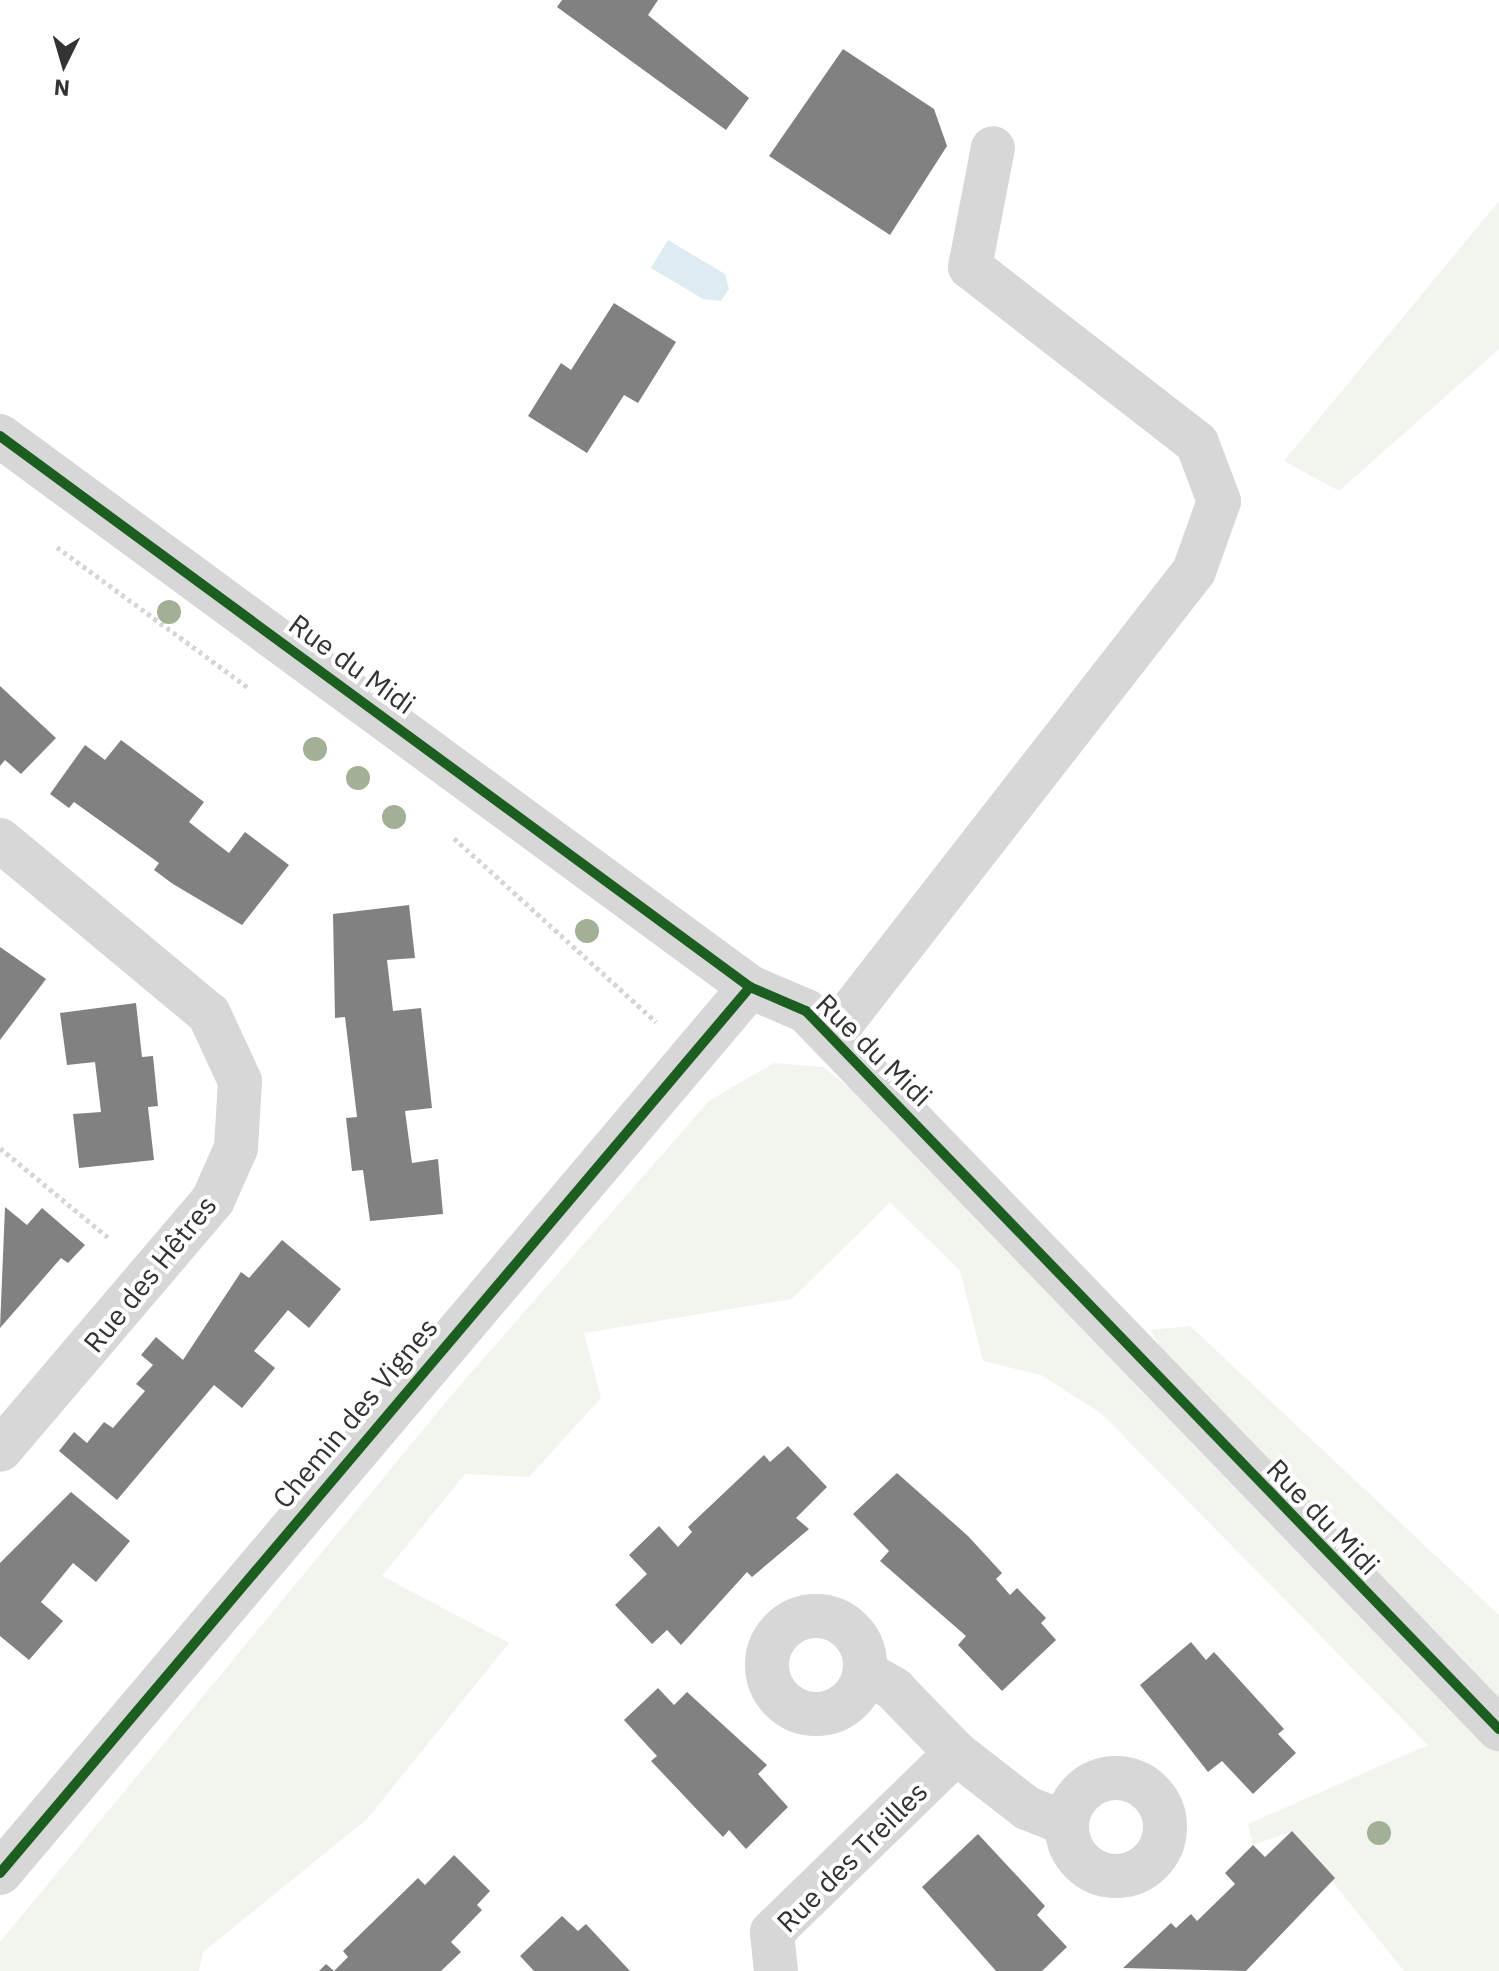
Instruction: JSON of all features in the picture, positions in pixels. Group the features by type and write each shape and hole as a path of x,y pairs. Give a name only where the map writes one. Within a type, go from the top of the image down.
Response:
{"street":[{"path":"831,1037 1194,571 1219,501 1197,443 970,267 993,148"},
{"name":"Rue du Midi","path":"6,453 750,987 806,1011 1499,1729"},
{"name":"Rue des Hêtres","path":"0,840 209,1014 240,1081 236,1148 213,1200 155,1276 0,1450"},
{"name":"Chemin des Vignes","path":"0,1873 687,1054 750,987"},
{"path":"865,1672 894,1689 956,1753 1027,1808 1067,1824"},
{"name":"Rue des Treilles","path":"776,1971 772,1932 956,1753"}],"path":[{"path":"49,541 259,694"},
{"path":"447,832 687,1054"},
{"path":"0,1148 155,1276"}],"shaded area":[{"path":"1499,201 1499,349 1339,491 1284,461"},
{"path":"668,240 725,274 729,289 721,301 703,299 651,268"},
{"path":"774,1063 823,1067 913,1137 1499,1751 1499,1971 1404,1971 1292,1831 1253,1845 1248,1824 1428,1745 1102,1414 1041,1375 983,1361 960,1271 890,1202 792,1299 584,1333 601,1398 529,1477 465,1474 382,1576 509,1643 367,1819 203,1952 199,1971 0,1971 0,1942 456,1390 709,1101"},
{"path":"1190,1326 1499,1615 1499,1700 1163,1355 1151,1330"}],"building":[{"path":"562,0 658,0 648,15 749,98 726,130 557,7"},
{"path":"843,49 934,109 947,146 890,235 769,156"},
{"path":"614,303 676,342 638,403 624,395 587,453 528,416 561,363 571,370"},
{"path":"0,686 56,738 21,774 5,760 0,766"},
{"path":"121,740 204,802 189,822 229,853 245,832 289,865 242,925 173,884 154,870 159,863 74,802 69,808 50,794 85,745 105,760"},
{"path":"409,905 415,958 387,960 393,1011 421,1008 432,1108 405,1111 412,1163 438,1159 443,1214 370,1221 363,1170 352,1171 346,1118 357,1117 345,1017 335,1018 333,914"},
{"path":"0,947 46,979 0,1040"},
{"path":"136,1003 142,1057 153,1056 158,1106 148,1107 154,1160 79,1168 73,1114 101,1112 95,1062 67,1065 60,1013"},
{"path":"5,1207 27,1225 42,1208 85,1245 68,1263 61,1258 0,1328"},
{"path":"282,1240 341,1289 309,1328 288,1310 254,1351 275,1368 242,1408 214,1385 117,1500 59,1451 74,1432 87,1443 104,1422 113,1428 145,1391 136,1384 153,1365 141,1355 156,1337 183,1360 241,1272 249,1278"},
{"path":"788,1446 827,1487 796,1518 809,1529 752,1577 747,1572 681,1645 667,1630 652,1644 615,1605 647,1574 629,1555 659,1526 678,1547 692,1532 688,1527 764,1455 770,1462"},
{"path":"897,1473 968,1536 1002,1573 996,1579 1010,1595 1017,1588 1046,1618 1041,1623 1056,1640 1002,1691 958,1645 966,1636 880,1561 889,1551 853,1514"},
{"path":"71,1492 130,1541 96,1582 73,1563 41,1602 63,1621 29,1660 0,1636 0,1563"},
{"path":"1191,1642 1206,1660 1214,1652 1284,1729 1278,1734 1296,1753 1253,1794 1222,1761 1208,1772 1140,1685"},
{"path":"658,1688 674,1705 687,1692 767,1765 758,1774 788,1807 746,1849 729,1830 723,1837 651,1761 657,1756 624,1720"},
{"path":"1292,1831 1335,1878 1246,1971 1123,1968 1171,1923 1176,1928 1191,1914 1197,1921 1235,1884 1225,1873 1253,1845 1265,1857"},
{"path":"978,1834 1045,1906 1037,1915 1067,1947 1042,1971 996,1971 922,1887"},
{"path":"454,1855 490,1891 477,1905 482,1910 451,1942 461,1952 441,1971 334,1971 348,1957 343,1951 418,1878 425,1885"},
{"path":"562,1916 578,1931 586,1924 630,1971 534,1971 520,1956"},
{"path":"326,1964 334,1971 319,1971"}],"cycle path":[{"path":"0,436 750,987 806,1011 1499,1729"},
{"path":"0,1873 750,987"}]}
